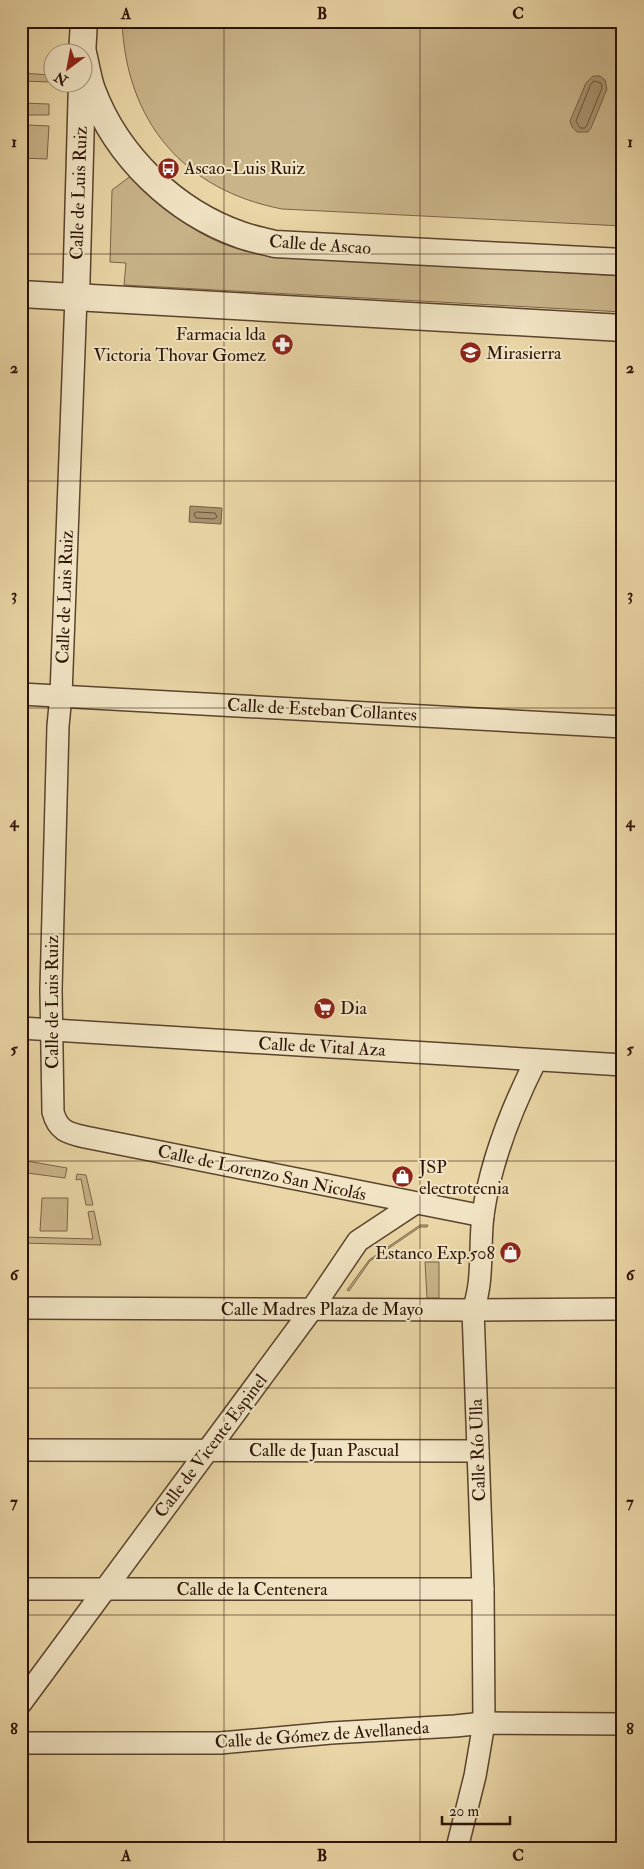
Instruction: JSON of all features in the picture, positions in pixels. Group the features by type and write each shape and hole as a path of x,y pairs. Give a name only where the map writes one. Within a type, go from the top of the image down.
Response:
{"street":[{"path":"83,42 84,21"},
{"name":"Calle de Ascao","path":"92,89 103,114 133,160 175,200 206,219 241,236 275,244 623,262"},
{"name":"Calle de Luis Ruiz","path":"53,1112 51,990 58,726 61,696 76,297 82,92"},
{"path":"21,294 623,328"},
{"name":"Calle de Esteban Collantes","path":"21,694 623,727"},
{"name":"Calle de Vital Aza","path":"21,1028 623,1065"},
{"name":"Calle Río Ulla","path":"457,1848 475,1776 484,1723 483,1589 473,1310 479,1295 483,1216 490,1176 521,1090 536,1060"},
{"name":"Calle de Lorenzo San Nicolás","path":"53,1112 56,1122 69,1133 414,1204 483,1216"},
{"name":"Calle de Vicente Espinel","path":"21,1704 103,1590 312,1309 358,1241 414,1204"},
{"name":"Calle Madres Plaza de Mayo","path":"21,1308 623,1309"},
{"name":"Calle de Juan Pascual","path":"21,1450 478,1451"},
{"name":"Calle de la Centenera","path":"21,1589 483,1589"},
{"name":"Calle de Gómez de Avellaneda","path":"21,1743 220,1743 330,1733 484,1723 623,1724"}],"shaded area":[{"path":"122,21 623,21 623,226 282,209 247,200 216,186 189,168 167,146 149,120 135,90 126,57"},
{"path":"21,73 42,74 42,82 21,81"},
{"path":"21,103 49,104 49,115 21,115"},
{"path":"27,125 49,126 47,159 21,158 22,128"},
{"path":"132,175 183,222 213,239 246,251 281,257 623,276 623,312 124,285 126,263 110,262 112,190"},
{"path":"21,1160 67,1168 65,1178 27,1173 23,1237 93,1239 88,1212 94,1211 101,1245 21,1243"},
{"path":"77,1174 86,1175 93,1205 86,1205 81,1179 76,1180"},
{"path":"42,1198 68,1198 67,1231 40,1231"},
{"path":"420,1225 428,1225 427,1227 420,1227 370,1261 349,1291 347,1290 369,1260"},
{"path":"425,1262 439,1262 439,1298 427,1298"}],"water":[{"path":"593,76 600,76 605,80 607,89 591,128 588,132 577,132 572,127 570,121 586,83"},
{"path":"190,506 222,508 221,524 189,522"}],"place":[{"name":"Ascao-Luis Ruiz","path":"168,168"},
{"name":"Farmacia lda Victoria Thovar Gomez","path":"282,344"},
{"name":"Mirasierra","path":"470,353"},
{"name":"Dia","path":"324,1008"},
{"name":"JSP electrotecnia","path":"403,1177"},
{"name":"Estanco Exp.508","path":"511,1253"}]}
